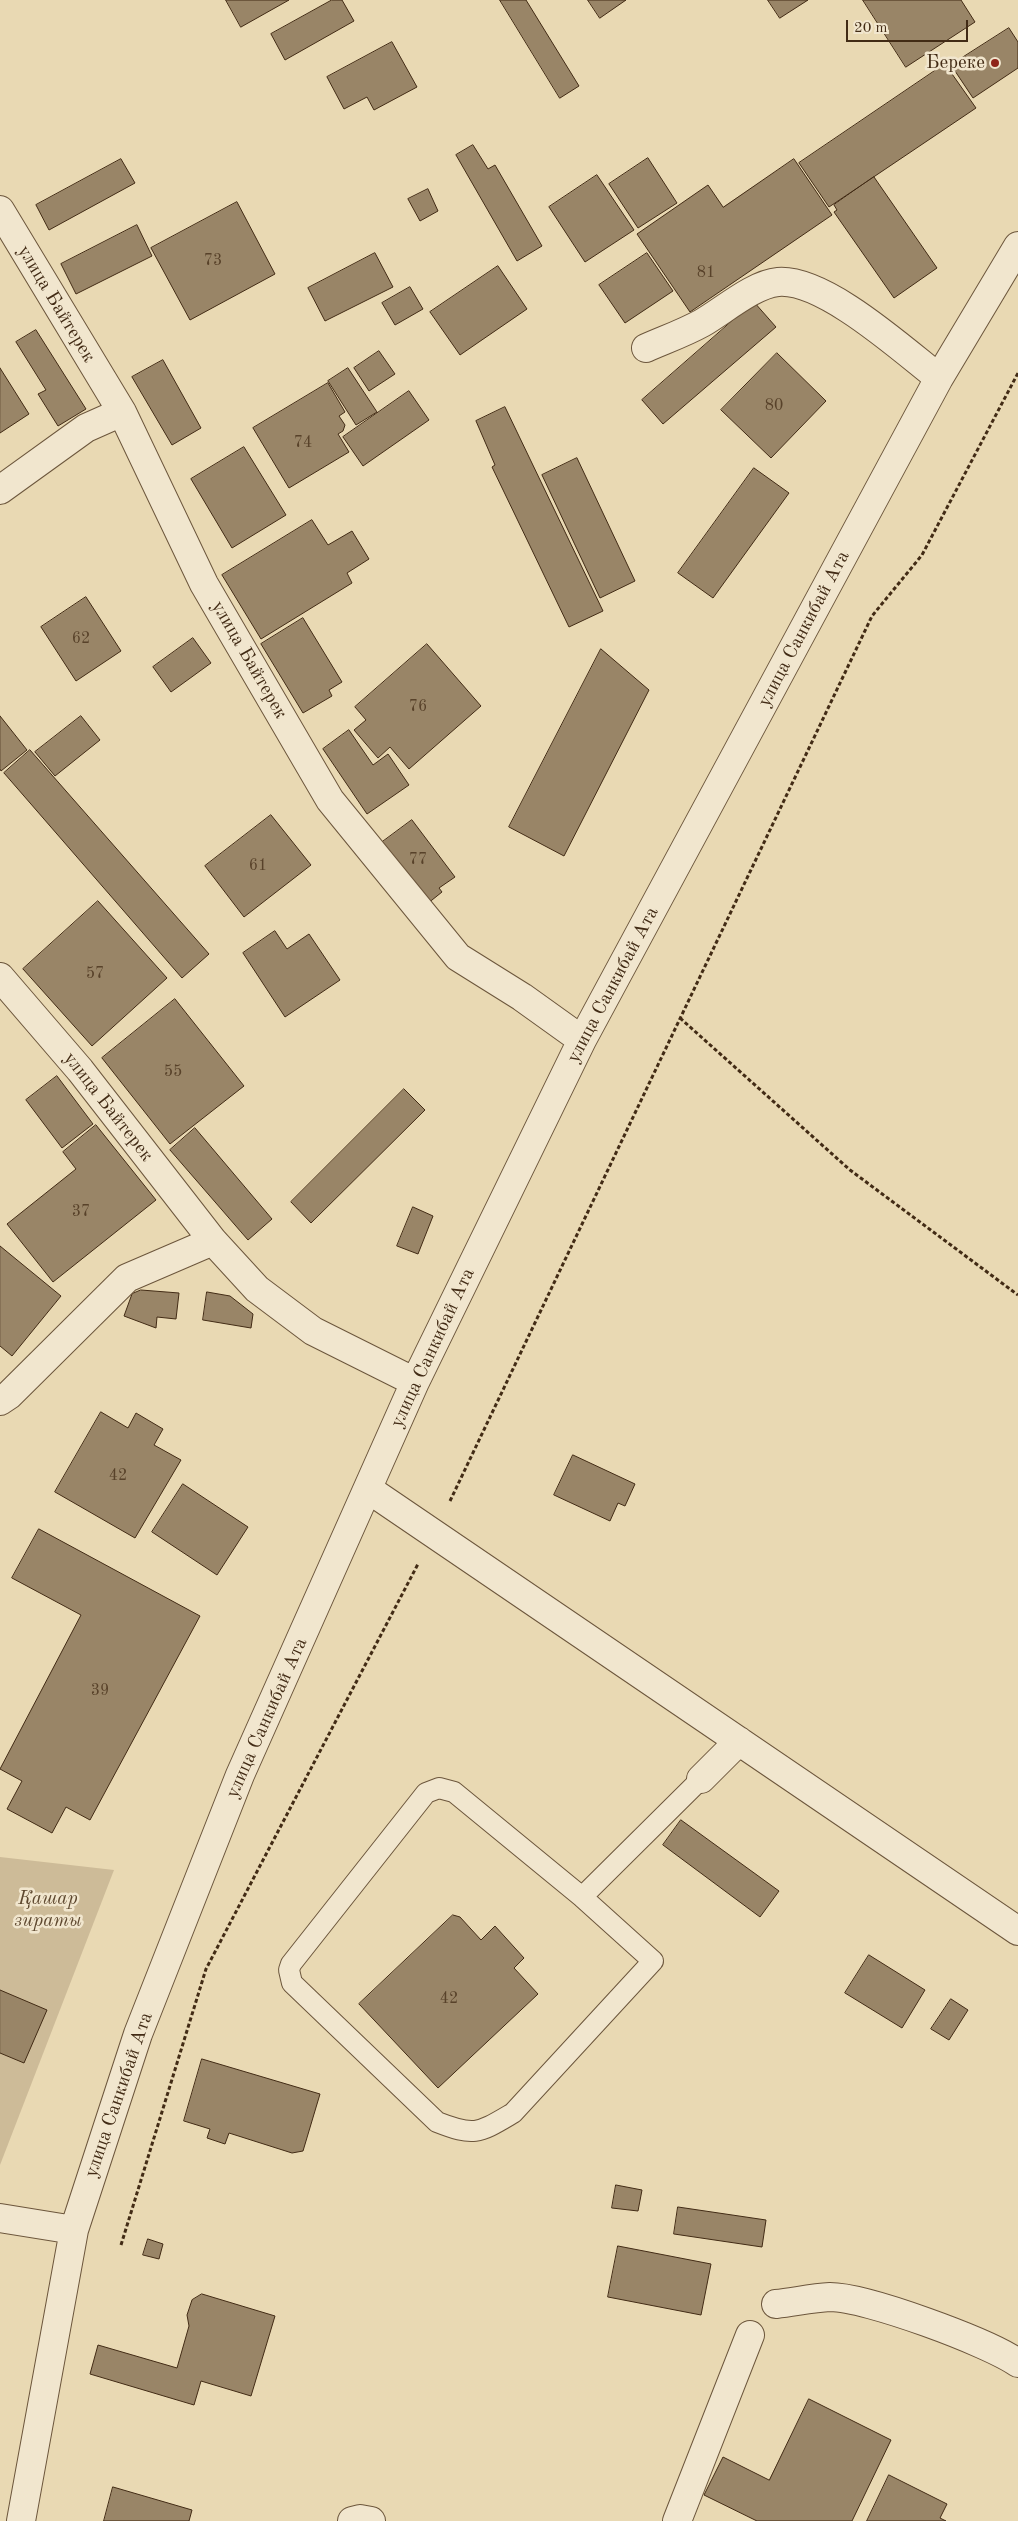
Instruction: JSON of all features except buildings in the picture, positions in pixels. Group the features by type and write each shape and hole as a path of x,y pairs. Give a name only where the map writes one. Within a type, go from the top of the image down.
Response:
{"street":[{"name":"улица Байтерек","path":"0,210 122,412 204,584 330,800 458,957 522,997 582,1040"},
{"name":"улица Санкибай Ата","path":"21,2521 74,2230 138,2034 233,1794 416,1382 582,1040 939,378 1018,246"},
{"path":"646,348 701,324 761,287 778,282 797,283 821,292 860,317 939,378"},
{"path":"0,490 86,428 122,412"},
{"name":"улица Байтерек","path":"0,977 80,1070 213,1241 257,1289 313,1331 416,1382"},
{"path":"0,1401 9,1395 127,1278 213,1241"},
{"path":"368,1489 1018,1931"},
{"path":"701,1779 739,1741"},
{"path":"0,2218 74,2230"},
{"path":"776,2304 831,2297 874,2306 939,2327 1008,2356 1018,2364"},
{"path":"677,2521 750,2335"},
{"path":"352,2521 360,2519 371,2521"}],"lane":[{"path":"582,1897 701,1779"},
{"path":"439,1788 454,1792 582,1897 653,1961 513,2113 485,2129 463,2132 437,2122 292,1983 289,1970 291,1964 426,1793 439,1788"}],"path":[{"path":"121,2245 206,1969 434,1534 872,616 922,555 1018,374"},
{"path":"680,1018 850,1170 1018,1295"}],"green space":[{"name":"Қашар зираты","path":"0,1857 114,1870 0,2165"}],"place":[{"name":"Береке","path":"995,63"}]}
